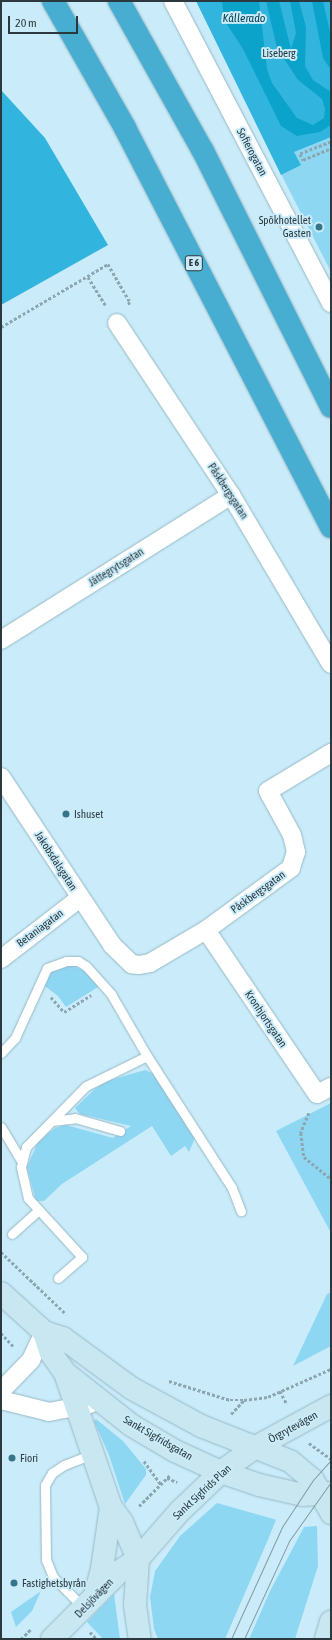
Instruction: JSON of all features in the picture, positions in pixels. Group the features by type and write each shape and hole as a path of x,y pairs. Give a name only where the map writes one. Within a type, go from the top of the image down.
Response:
{"highway":[{"name":"E 6","path":"53,1 125,128 331,527"},
{"path":"119,1 203,150 331,407"}],"street":[{"name":"Sofierogatan","path":"173,1 331,303"},
{"name":"Påskbergsgatan","path":"117,322 231,495 331,664"},
{"name":"Jättegrytsgatan","path":"1,640 231,495"},
{"name":"Påskbergsgatan","path":"112,945 132,964 139,966 150,963 206,930 291,868 296,852 292,835 268,791 331,753"},
{"name":"Jakobsdalsgatan","path":"1,777 112,945"},
{"name":"Betaniagatan","path":"1,959 80,898"},
{"name":"Kronhjortsgatan","path":"206,930 324,1090"},
{"name":"Sankt Sigfridsgatan","path":"1,1292 44,1332 62,1338 131,1388 201,1426 254,1448"},
{"name":"Sankt Sigfridsgatan","path":"44,1332 51,1353 65,1373 111,1507 122,1522 138,1559"},
{"path":"1,1392 31,1360 44,1332"},
{"name":"Sankt Sigfridsgatan","path":"65,1373 132,1425 175,1451 221,1472 281,1491 328,1500"},
{"path":"1,1400 49,1412 100,1401"},
{"name":"Örgrytevägen","path":"254,1448 331,1406"},
{"path":"254,1448 290,1461 313,1480 328,1500"},
{"name":"Sankt Sigfrids Plan","path":"138,1559 180,1511 221,1472 254,1448"},
{"name":"Sankt Sigfridsgatan","path":"90,1602 102,1569 111,1507"},
{"path":"138,1559 135,1605 140,1639"},
{"name":"Delsjövägen","path":"52,1639 120,1571 138,1559"},
{"path":"326,1639 331,1622"}],"lane":[{"path":"1,1053 15,1038 47,968 60,962 72,960 86,966 105,987 147,1056 232,1188 241,1211"},
{"path":"22,1162 26,1147 86,1086 147,1056"},
{"path":"51,1122 75,1118 120,1131"},
{"path":"1,1127 22,1162 28,1198 82,1257 58,1278"},
{"path":"12,1234 39,1210"},
{"path":"90,1602 53,1577 46,1560 45,1486 52,1472 64,1465 94,1454"}],"path":[{"path":"331,142 300,154 303,160 331,148"},
{"path":"1,327 108,264 130,302 117,322 88,277"},
{"path":"36,990 55,1000 64,1012 105,987"},
{"path":"324,1090 301,1133 304,1157 331,1179"},
{"path":"1,1252 71,1319"},
{"path":"1,1333 12,1346"},
{"path":"162,1378 230,1400 244,1400 268,1397 331,1369"},
{"path":"312,1446 331,1460"}],"green space":[{"name":"Liseberg","path":"196,1 331,1 331,272 284,180"},
{"name":"Liseberg","path":"196,1 331,1 331,137 294,152 301,165 281,175"},
{"path":"1,90 45,138 108,245 1,305"},
{"path":"71,964 89,974 98,987 66,1007 58,996 42,984 50,971"},
{"path":"145,1070 154,1074 195,1138 189,1152 185,1146 171,1156 152,1126 62,1184 44,1201 36,1201 27,1167 38,1142 55,1128 66,1125 113,1138 131,1126 80,1114 75,1108 96,1088 110,1080"},
{"path":"331,1103 331,1233 276,1131"},
{"path":"331,1292 331,1346 293,1366 327,1294"},
{"path":"96,1419 123,1441 146,1469 146,1475 125,1504 109,1455 94,1421"},
{"path":"217,1503 276,1520 225,1639 158,1639 154,1629 150,1597 155,1571 180,1536"},
{"path":"317,1526 318,1566 295,1639 249,1639 270,1591 304,1527"},
{"path":"41,1591 32,1611 16,1627 11,1612"},
{"path":"114,1594 120,1639 103,1639 87,1622"}],"water":[{"name":"Kållerado","path":"222,1 259,1 267,69 272,83 297,118 313,125 324,118 325,109 322,99 298,80 277,48 266,1 279,1 291,49 296,33 290,1 299,1 306,27 305,66 313,80 331,92 331,125 320,132 297,136 281,126 243,49 224,20"},
{"path":"312,1 323,1 331,37 331,70 323,58"}],"tram line":[{"path":"231,1639 282,1527 313,1480 331,1460"},
{"path":"244,1639 289,1541 331,1482"}],"place":[{"name":"Spökhotellet Gasten","path":"319,227"},
{"name":"Ishuset","path":"66,814"},
{"name":"Fiori","path":"12,1458"},
{"name":"Fastighetsbyrån","path":"14,1583"}]}
